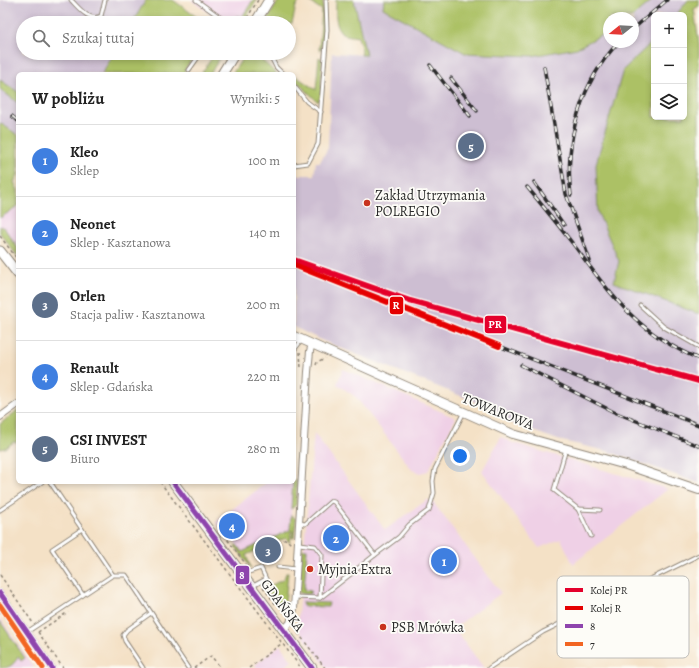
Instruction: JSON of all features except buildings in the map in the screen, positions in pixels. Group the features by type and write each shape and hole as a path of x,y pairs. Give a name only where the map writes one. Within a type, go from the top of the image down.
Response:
{"main road":[{"path":"259,16 269,0"},
{"path":"223,72 229,60"},
{"path":"0,251 16,271"},
{"name":"GDAŃSKA","path":"174,484 312,668"}],"street":[{"name":"TOWAROWA","path":"298,338 513,434 626,466 699,490"},
{"path":"284,630 293,617 295,597 308,372 312,344"},
{"path":"0,417 16,405"},
{"path":"0,593 52,668"}],"lane":[{"path":"71,0 88,16"},
{"path":"102,16 105,0"},
{"path":"196,0 218,16"},
{"path":"296,165 305,165 310,160 318,144 327,30 326,0"},
{"path":"189,70 196,60"},
{"path":"272,60 281,72"},
{"path":"296,88 307,102 320,112"},
{"path":"640,305 664,327 699,347"},
{"path":"296,349 298,348 298,338"},
{"path":"295,597 320,598 399,537 409,525 429,510 434,494 433,481 435,469 464,412"},
{"path":"566,449 554,490 578,509 591,536"},
{"path":"0,510 39,484"},
{"path":"51,484 113,574"},
{"path":"299,523 305,524 331,502 334,502 375,555"},
{"path":"578,509 600,510"},
{"path":"82,529 52,549 83,595"},
{"path":"298,544 315,546 322,556 320,598"},
{"path":"656,576 699,555"},
{"path":"278,567 296,569"},
{"path":"242,575 260,568 266,578 252,587"},
{"path":"263,574 267,572"},
{"path":"27,632 113,574 126,575 188,668"},
{"path":"143,668 125,641 123,635 127,630 152,613"},
{"path":"489,668 543,632 557,625"}],"path":[{"path":"248,16 258,0"},
{"path":"0,236 16,257"},
{"path":"299,350 301,372"},
{"path":"315,366 317,362 321,360"},
{"path":"162,484 301,668"},
{"path":"278,543 286,539 291,544"},
{"path":"0,575 63,668"},
{"path":"262,587 276,606"},
{"path":"0,611 40,668"},
{"path":"38,632 68,612"},
{"path":"298,633 325,668"},
{"path":"249,668 282,643"},
{"path":"194,668 211,656 221,668"}],"shaded area":[{"path":"0,0 146,0 136,16 16,16 16,60 110,60 103,72 16,72 16,91 0,80"},
{"path":"191,0 257,0 247,16 213,16"},
{"path":"354,0 384,0 383,8 465,53 532,56 577,48 603,34 603,48 639,48 638,12 653,0 688,0 678,12 651,12 651,49 598,213 619,261 614,282 699,314 699,483 607,451 558,440 508,422 496,410 321,340 296,328 296,175 314,175 316,162 320,162 328,148 332,53 366,55"},
{"path":"0,89 16,101 16,134 0,123"},
{"path":"16,207 16,246 0,226 0,218"},
{"path":"343,369 456,418 428,471 420,473 412,470 356,397 337,384"},
{"path":"314,433 385,530 427,500 433,502 501,593 454,628 484,668 327,668 297,628"},
{"path":"501,437 513,443 668,489 573,564 561,539 539,548 482,471"},
{"path":"264,484 293,484 290,530 242,552 234,540 231,541 216,522"},
{"path":"0,618 34,668 0,668"},
{"path":"280,645 292,661 283,668 257,668 255,665"}],"green space":[{"path":"146,0 173,0 195,16 136,16"},
{"path":"253,0 257,0 247,16 243,16"},
{"path":"279,0 301,0 296,6 294,16 269,16"},
{"path":"307,0 322,0 323,3 324,32 321,49 319,50 322,10"},
{"path":"336,0 354,0 366,55 361,55 362,51 358,37 345,35 339,30 336,17"},
{"path":"384,0 653,0 638,12 603,12 603,34 577,48 532,56 465,53 383,8"},
{"path":"688,0 699,0 699,6 694,9 699,44 699,314 614,282 619,261 598,213 596,164 623,70 651,43 651,120 687,120 687,12 678,12"},
{"path":"319,57 322,59 321,93 318,102 296,81 296,76 316,90"},
{"path":"110,60 191,60 184,72 103,72"},
{"path":"210,60 218,60 211,72 202,72"},
{"path":"241,60 262,60 275,72 233,72"},
{"path":"0,80 16,91 16,101 0,89"},
{"path":"0,123 16,134 16,178 14,182 16,186 16,207 0,218"},
{"path":"0,226 4,228 12,239 12,242 15,242 16,254 0,233"},
{"path":"16,412 16,442 0,449 0,424"},
{"path":"297,480 296,505 291,509 293,484 296,484"},
{"path":"291,515 296,519 294,538 292,538 293,531 291,531 290,543 286,538 246,555 251,568 235,546 237,545 242,552 290,530"},
{"path":"302,549 307,549 304,590 311,591 310,594 302,594 299,592"},
{"path":"286,573 288,573 284,613 264,585 268,583 270,586 284,579"},
{"path":"302,602 329,603 328,607 303,606"},
{"path":"0,621 25,658 21,661 18,656 15,662 11,665 0,668"}],"railway":[{"path":"639,24 667,0"},
{"path":"571,195 569,175 570,154 578,113 594,75 614,48"},
{"path":"430,65 470,116"},
{"path":"544,67 566,194 590,261"},
{"path":"451,78 477,111"},
{"path":"12,116 16,119"},
{"path":"534,182 564,225"},
{"path":"527,187 600,280 627,311 659,338 699,359"},
{"path":"296,269 336,282"},
{"path":"499,346 699,425"},
{"path":"521,365 614,412 699,446"}],"rail line":[{"name":"PR","path":"296,261 410,301 699,381"},
{"name":"R","path":"296,266 499,346"}],"transit line":[{"name":"8","path":"174,484 312,668"},
{"name":"8","path":"0,593 52,668"},
{"name":"7","path":"0,605 43,668"}],"place":[{"name":"CSI INVEST","path":"471,146"},
{"name":"Zakład Utrzymania POLREGIO","path":"367,203"},
{"name":"Renault","path":"232,526"},
{"name":"Neonet","path":"336,538"},
{"name":"Orlen","path":"268,550"},
{"name":"Kleo","path":"444,561"},
{"name":"Myjnia Extra","path":"310,569"},
{"name":"PSB Mrówka","path":"383,627"}]}
